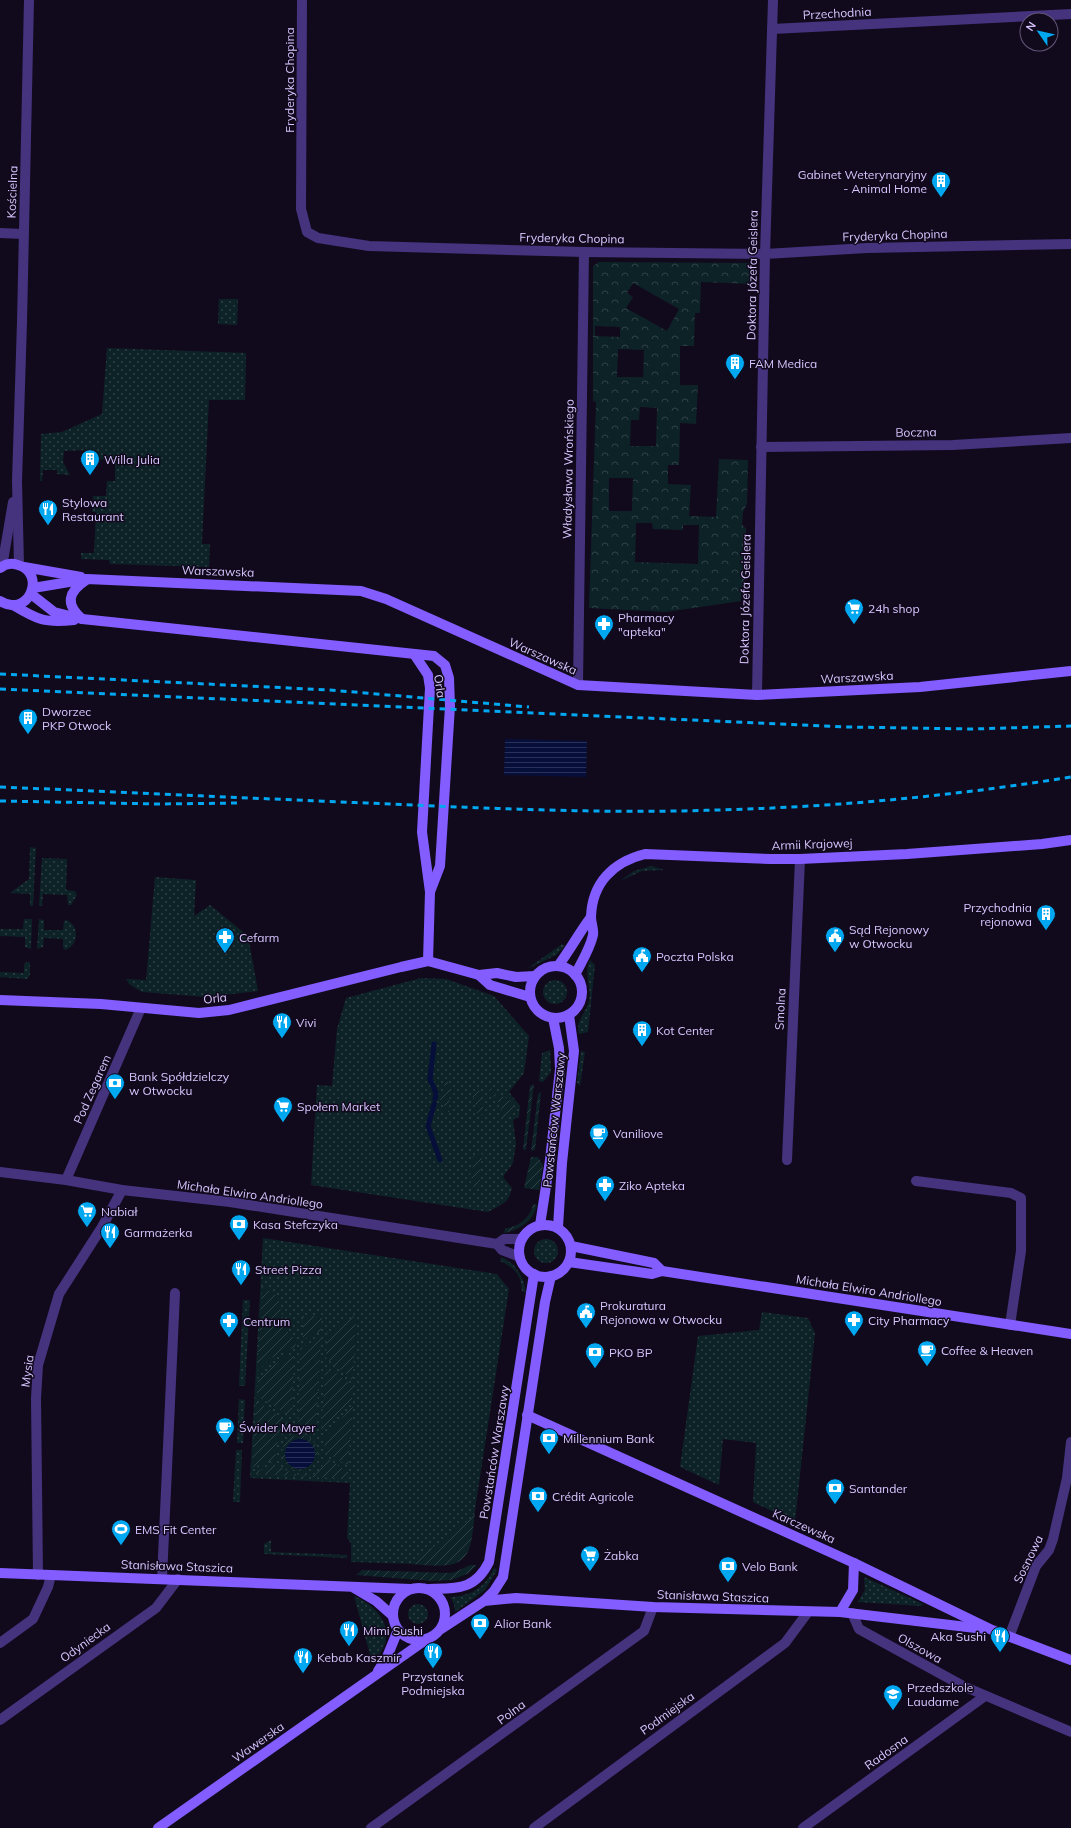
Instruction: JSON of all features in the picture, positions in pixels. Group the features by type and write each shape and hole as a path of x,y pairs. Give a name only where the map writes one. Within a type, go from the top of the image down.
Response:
{"main road":[{"name":"Warszawska","path":"1,567 13,564 87,579 361,591 386,599 578,686 757,695 920,687 1071,671"},
{"path":"13,605 24,602 32,591 31,576 22,566"},
{"name":"Warszawska","path":"32,591 87,579"},
{"path":"82,619 76,614 70,599 75,589 87,579"},
{"path":"32,591 54,612 82,619 414,654"},
{"path":"0,601 13,605 34,618 45,621 82,619"},
{"name":"Orla","path":"414,654 428,675 430,688 422,832 430,892 428,961"},
{"name":"Orla","path":"414,654 434,656 445,665 449,678 450,706 440,866 430,892"},
{"name":"Armii Krajowej","path":"575,975 593,934 591,917 594,896 602,880 609,872 630,858 644,854 734,858 800,858 907,854 1042,844 1071,840"},
{"name":"Armii Krajowej","path":"558,966 568,954 580,931 591,917"},
{"name":"Orla","path":"0,1000 96,1004 199,1013 229,1010 401,966 428,961 478,975 497,973 516,977 535,976"},
{"path":"558,966 569,970 575,975 580,982 582,994 578,1006 569,1014 553,1018 536,1010 530,997 531,984 535,976 549,967 558,966"},
{"name":"Orla","path":"478,975 490,985 530,997"},
{"name":"Powstańców Warszawy","path":"558,1227 562,1163 574,1051 569,1014"},
{"name":"Powstańców Warszawy","path":"540,1224 550,1160 560,1076 559,1048 553,1018"},
{"path":"540,1224 558,1227 566,1235 571,1246 569,1262 561,1271 551,1276 542,1277 534,1274 525,1268 520,1258 519,1248 521,1239 529,1229 540,1224"},
{"name":"Michała Elwiro Andriollego","path":"571,1246 648,1261 654,1263 662,1271"},
{"name":"Michała Elwiro Andriollego","path":"569,1262 652,1274 662,1271 1071,1334"},
{"name":"Powstańców Warszawy","path":"429,1589 450,1589 469,1585 483,1574 489,1562 534,1274"},
{"path":"484,1601 494,1591 503,1577 545,1302 551,1276"},
{"name":"Karczewska","path":"527,1416 854,1562 992,1630 1071,1660"},
{"path":"840,1612 853,1590 854,1562"},
{"name":"Stanisława Staszica","path":"0,1573 162,1578 411,1589"},
{"name":"Stanisława Staszica","path":"352,1587 376,1601 393,1616"},
{"path":"411,1589 429,1589 436,1593 444,1606 444,1622 441,1629 435,1635 427,1639 411,1639 398,1630 393,1616 397,1599 403,1593 411,1589"},
{"name":"Stanisława Staszica","path":"441,1629 484,1601 516,1598 652,1607 840,1612 992,1630"},
{"name":"Wawerska","path":"373,1678 387,1658 398,1630"},
{"name":"Wawerska","path":"158,1828 427,1639"}],"street":[{"name":"Kościelna","path":"22,566 17,481 29,0"},
{"name":"Fryderyka Chopina","path":"302,0 301,209 307,232 318,238 342,243 393,246 584,252 765,254 867,248 1071,244"},
{"name":"Doktora Józefa Geislera","path":"757,695 765,254 773,0"},
{"name":"Przechodnia","path":"772,29 1071,14"},
{"path":"0,233 23,234"},
{"name":"Władysława Wrońskiego","path":"578,686 584,252"},
{"name":"Boczna","path":"761,447 953,445 1071,438"},
{"name":"Kościelna","path":"1,567 17,481"},
{"name":"Smolna","path":"787,1160 800,858"},
{"name":"Pod Zegarem","path":"66,1180 141,1008"},
{"name":"Michała Elwiro Andriollego","path":"0,1172 66,1180 122,1190 230,1202 497,1244 504,1240 521,1239"},
{"path":"916,1181 1011,1193 1021,1198 1021,1251 1010,1325"},
{"name":"Mysia","path":"38,1575 36,1398 38,1365 59,1294 102,1227 122,1190"},
{"name":"Michała Elwiro Andriollego","path":"497,1244 502,1250 520,1258"},
{"path":"162,1578 175,1293"},
{"name":"Sosnowa","path":"1009,1637 1036,1566 1049,1550 1053,1539 1067,1478 1071,1442"},
{"path":"0,1643 33,1619 48,1587 51,1574"},
{"name":"Odyniecka","path":"0,1720 156,1608 178,1579"},
{"name":"Polna","path":"371,1828 644,1632 652,1607"},
{"name":"Podmiejska","path":"534,1828 785,1643 808,1612"},
{"name":"Olszowa","path":"852,1614 859,1629 963,1686 985,1696"},
{"path":"985,1696 1071,1732"},
{"name":"Radosna","path":"803,1828 985,1696"}],"green space":[{"path":"599,262 753,263 752,284 701,282 700,313 695,313 694,346 680,346 680,385 698,385 696,424 680,423 679,465 668,465 668,484 691,485 689,516 716,517 719,459 748,460 747,504 743,512 742,524 746,529 744,587 741,593 741,601 666,612 589,608 596,402 593,401 593,266","holes":["633,283 679,309 667,331 626,308 633,297 627,293","595,326 620,327 620,337 595,336","618,349 644,350 643,377 617,377","640,407 657,408 656,446 630,446 631,420 639,420","609,478 633,478 632,511 609,511","636,523 652,523 653,529 683,530 683,525 699,525 698,564 635,562"]},
{"path":"219,299 238,299 237,325 218,324"},
{"path":"107,348 246,353 245,400 209,400 202,544 210,544 209,567 110,564 109,560 81,559 81,553 94,553 96,512 92,512 93,496 106,496 107,481 115,481 115,460 93,459 93,450 64,451 63,462 70,475 57,474 57,470 43,470 42,481 40,481 41,434 62,432 102,414"},
{"path":"30,847 36,848 33,906 30,906 30,894 10,893 29,879"},
{"path":"42,858 67,859 66,890 75,891 77,895 71,905 68,905 67,895 43,894 42,906 39,906"},
{"path":"652,866 664,870 642,871 620,881 634,871"},
{"path":"155,877 196,880 194,916 210,905 248,936 258,991 206,997 142,992 129,984 126,979 146,980"},
{"path":"24,919 32,919 31,949 25,947 25,937 0,936 0,929 23,929"},
{"path":"39,919 44,920 44,930 63,930 64,921 66,920 71,923 74,926 76,935 70,948 65,950 63,948 63,939 44,938 43,947 37,949"},
{"path":"562,944 565,946 556,955 527,969"},
{"path":"590,960 595,965 588,1032 579,1034 578,1025 588,1005 590,996 587,970"},
{"path":"30,962 30,975 27,979 0,977 0,972 24,973 24,964"},
{"path":"421,978 446,979 494,996 529,1036 524,1073 509,1092 520,1106 519,1117 513,1120 516,1144 513,1163 503,1177 512,1188 506,1201 488,1212 311,1185 317,1085 332,1086 337,1029 346,998"},
{"path":"555,980 564,983 567,992 564,1001 555,1004 546,1001 543,992 546,983"},
{"path":"550,1050 551,1072 543,1082 539,1081 542,1053"},
{"path":"581,1051 585,1052 580,1086 577,1083"},
{"path":"446,1080 452,1085 450,1089 449,1112 445,1112 444,1104 440,1099"},
{"path":"534,1084 526,1149 524,1150 530,1086"},
{"path":"488,1088 493,1089 496,1095 507,1098 513,1106 513,1109 508,1115 496,1121 502,1110 499,1102 497,1102"},
{"path":"476,1090 479,1090 485,1115 474,1112 476,1102 472,1095"},
{"path":"541,1092 535,1150 531,1151 538,1094"},
{"path":"482,1154 479,1188 477,1188 470,1184 472,1180 470,1173 473,1168 470,1161 474,1156"},
{"path":"531,1157 538,1157 543,1165 539,1190 524,1188"},
{"path":"533,1204 537,1205 533,1216 525,1224 515,1230 504,1233 505,1228 510,1228 519,1224 527,1217"},
{"path":"263,1238 497,1274 509,1289 469,1548 466,1555 456,1563 449,1565 351,1562 351,1543 347,1538 350,1483 250,1478"},
{"path":"546,1239 555,1242 558,1251 555,1260 546,1263 537,1260 534,1251 537,1242"},
{"path":"501,1257 511,1263 518,1271 523,1281 526,1293 522,1291 519,1276 510,1266 500,1261"},
{"path":"262,1286 277,1296 286,1330 296,1341 295,1347 271,1358 257,1372"},
{"path":"243,1300 250,1300 245,1386 239,1386"},
{"path":"762,1312 808,1318 815,1333 795,1522 753,1502 756,1443 723,1439 719,1485 680,1467 698,1336 759,1330"},
{"path":"356,1315 353,1380 326,1358 327,1333"},
{"path":"303,1316 322,1316 321,1331 303,1340"},
{"path":"321,1337 316,1431 308,1427 299,1428 298,1425 300,1349"},
{"path":"294,1353 292,1417 257,1396 258,1378 282,1359"},
{"path":"332,1370 353,1386 352,1399 326,1429 321,1432 325,1373"},
{"path":"239,1399 245,1400 243,1443 237,1443"},
{"path":"256,1401 287,1422 289,1427 282,1433 278,1441 276,1459 254,1467 252,1466"},
{"path":"353,1405 348,1466 326,1452 323,1438 330,1433"},
{"path":"303,1435 313,1440 317,1446 317,1460 313,1466 307,1470 297,1471 287,1466 283,1460 282,1450 287,1440 293,1436"},
{"path":"236,1450 242,1450 240,1502 233,1502"},
{"path":"326,1458 348,1472 348,1479 254,1474 255,1472 278,1464 291,1473 301,1475 316,1474"},
{"path":"475,1515 469,1549 465,1556 459,1561 444,1566 411,1564"},
{"path":"271,1540 271,1552 347,1555 347,1558 264,1554 264,1544"},
{"path":"470,1565 477,1565 469,1573 452,1580 433,1581 356,1575 362,1570 449,1573 455,1572"},
{"path":"494,1568 497,1570 485,1590 455,1612 454,1604 450,1597 464,1595 476,1590 482,1586"},
{"path":"864,1577 923,1604 921,1606 858,1602 865,1590"},
{"path":"354,1596 373,1608 380,1616 384,1624 386,1633 385,1643 372,1662"},
{"path":"414,1604 422,1604 428,1610 428,1618 422,1624 414,1624 408,1618 408,1610"}],"shaded area":[{"path":"505,739 587,741 586,777 504,775"},
{"path":"300,1439 310,1444 315,1454 310,1464 300,1469 290,1464 285,1454 290,1444"}],"waterway":[{"path":"434,1044 430,1079 436,1093 435,1099"},
{"path":"434,1104 428,1126 440,1160"}],"railway":[{"path":"0,674 330,690 529,707"},
{"path":"0,689 846,727 972,729 1071,726"},
{"path":"0,787 498,808 585,811 673,811 806,806 894,800 983,790 1071,777"},
{"path":"0,801 160,804 240,803"}],"place":[{"name":"Gabinet Weterynaryjny - Animal Home","path":"941,198"},
{"name":"FAM Medica","path":"735,380"},
{"name":"Willa Julia","path":"90,476"},
{"name":"Stylowa Restaurant","path":"48,526"},
{"name":"24h shop","path":"854,625"},
{"name":"Pharmacy \"apteka\"","path":"604,641"},
{"name":"Dworzec PKP Otwock","path":"28,735"},
{"name":"Przychodnia rejonowa","path":"1046,931"},
{"name":"Sąd Rejonowy w Otwocku","path":"835,953"},
{"name":"Cefarm","path":"225,954"},
{"name":"Poczta Polska","path":"642,973"},
{"name":"Vivi","path":"282,1039"},
{"name":"Kot Center","path":"642,1047"},
{"name":"Bank Spółdzielczy w Otwocku","path":"115,1100"},
{"name":"Społem Market","path":"283,1123"},
{"name":"Vaniliove","path":"599,1150"},
{"name":"Ziko Apteka","path":"605,1202"},
{"name":"Nabiał","path":"87,1228"},
{"name":"Kasa Stefczyka","path":"239,1241"},
{"name":"Garmażerka","path":"110,1249"},
{"name":"Street Pizza","path":"241,1286"},
{"name":"Prokuratura Rejonowa w Otwocku","path":"586,1329"},
{"name":"City Pharmacy","path":"854,1337"},
{"name":"Centrum","path":"229,1338"},
{"name":"Coffee & Heaven","path":"927,1367"},
{"name":"PKO BP","path":"595,1369"},
{"name":"Świder Mayer","path":"225,1444"},
{"name":"Millennium Bank","path":"549,1455"},
{"name":"Santander","path":"835,1505"},
{"name":"Crédit Agricole","path":"538,1513"},
{"name":"EMS Fit Center","path":"121,1546"},
{"name":"Żabka","path":"590,1572"},
{"name":"Velo Bank","path":"728,1583"},
{"name":"Alior Bank","path":"480,1640"},
{"name":"Mimi Sushi","path":"349,1647"},
{"name":"Aka Sushi","path":"1000,1653"},
{"name":"Przystanek Podmiejska","path":"433,1669"},
{"name":"Kebab Kaszmir","path":"303,1674"},
{"name":"Przedszkole Laudame","path":"893,1711"}]}
